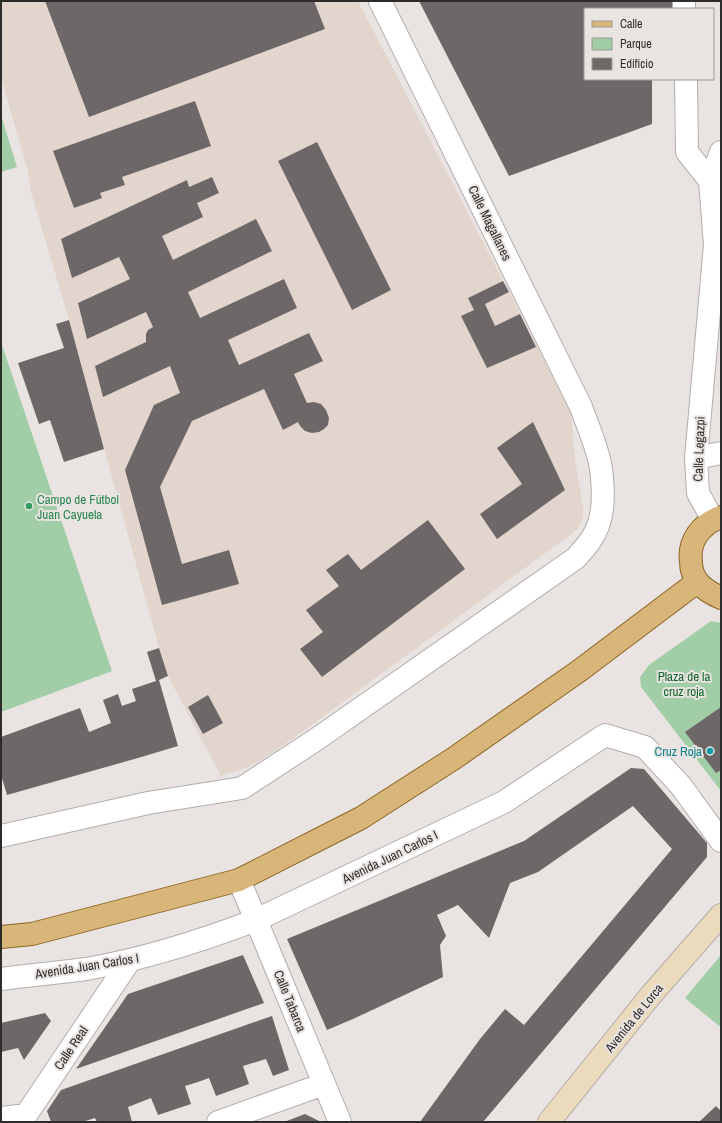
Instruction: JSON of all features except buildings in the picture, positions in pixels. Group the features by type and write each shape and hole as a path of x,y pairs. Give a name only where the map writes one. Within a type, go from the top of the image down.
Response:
{"main road":[{"path":"717,518 701,528 693,540 690,554 692,569 697,582 708,592 721,598"},
{"path":"1,937 32,934 239,880 361,818 446,763 579,672 697,582"}],"street":[{"name":"Calle Magallanes","path":"1,836 148,803 242,788 314,741 576,558 591,541 600,520 603,498 601,468 596,448 581,407 380,1"},
{"path":"686,80 687,152 710,181"},
{"path":"710,181 721,152"},
{"name":"Calle Legazpi","path":"710,181 718,244 696,458 698,493 717,518"},
{"name":"Calle Legazpi","path":"704,374 721,338"},
{"path":"696,458 721,452"},
{"name":"Avenida Juan Carlos I","path":"1,979 85,969 130,960 202,940 256,920 504,802 606,735 645,747 681,786 721,842"},
{"name":"Calle Tabarca","path":"239,880 340,1122"},
{"name":"Avenida de Lorca","path":"549,1122 651,995 721,915"},
{"name":"Calle Real","path":"1,1118 27,1118 130,960"},
{"path":"218,1122 324,1084"}],"shaded area":[{"path":"1,1 358,1 571,412 575,459 583,506 583,518 578,529 294,738 248,767 221,776 168,676 159,648 69,320 31,192 27,168 1,78"}],"green space":[{"path":"1,115 17,167 1,172"},
{"name":"Campo de Fútbol Juan Cayuela","path":"1,342 112,671 1,712"},
{"name":"Plaza de la cruz roja","path":"711,621 721,623 721,791 641,687 640,677 649,665"},
{"path":"721,955 721,1025 719,1026 685,998"}],"place":[{"name":"Campo de Fútbol Juan Cayuela","path":"29,506"},
{"name":"Cruz Roja","path":"710,751"}]}
